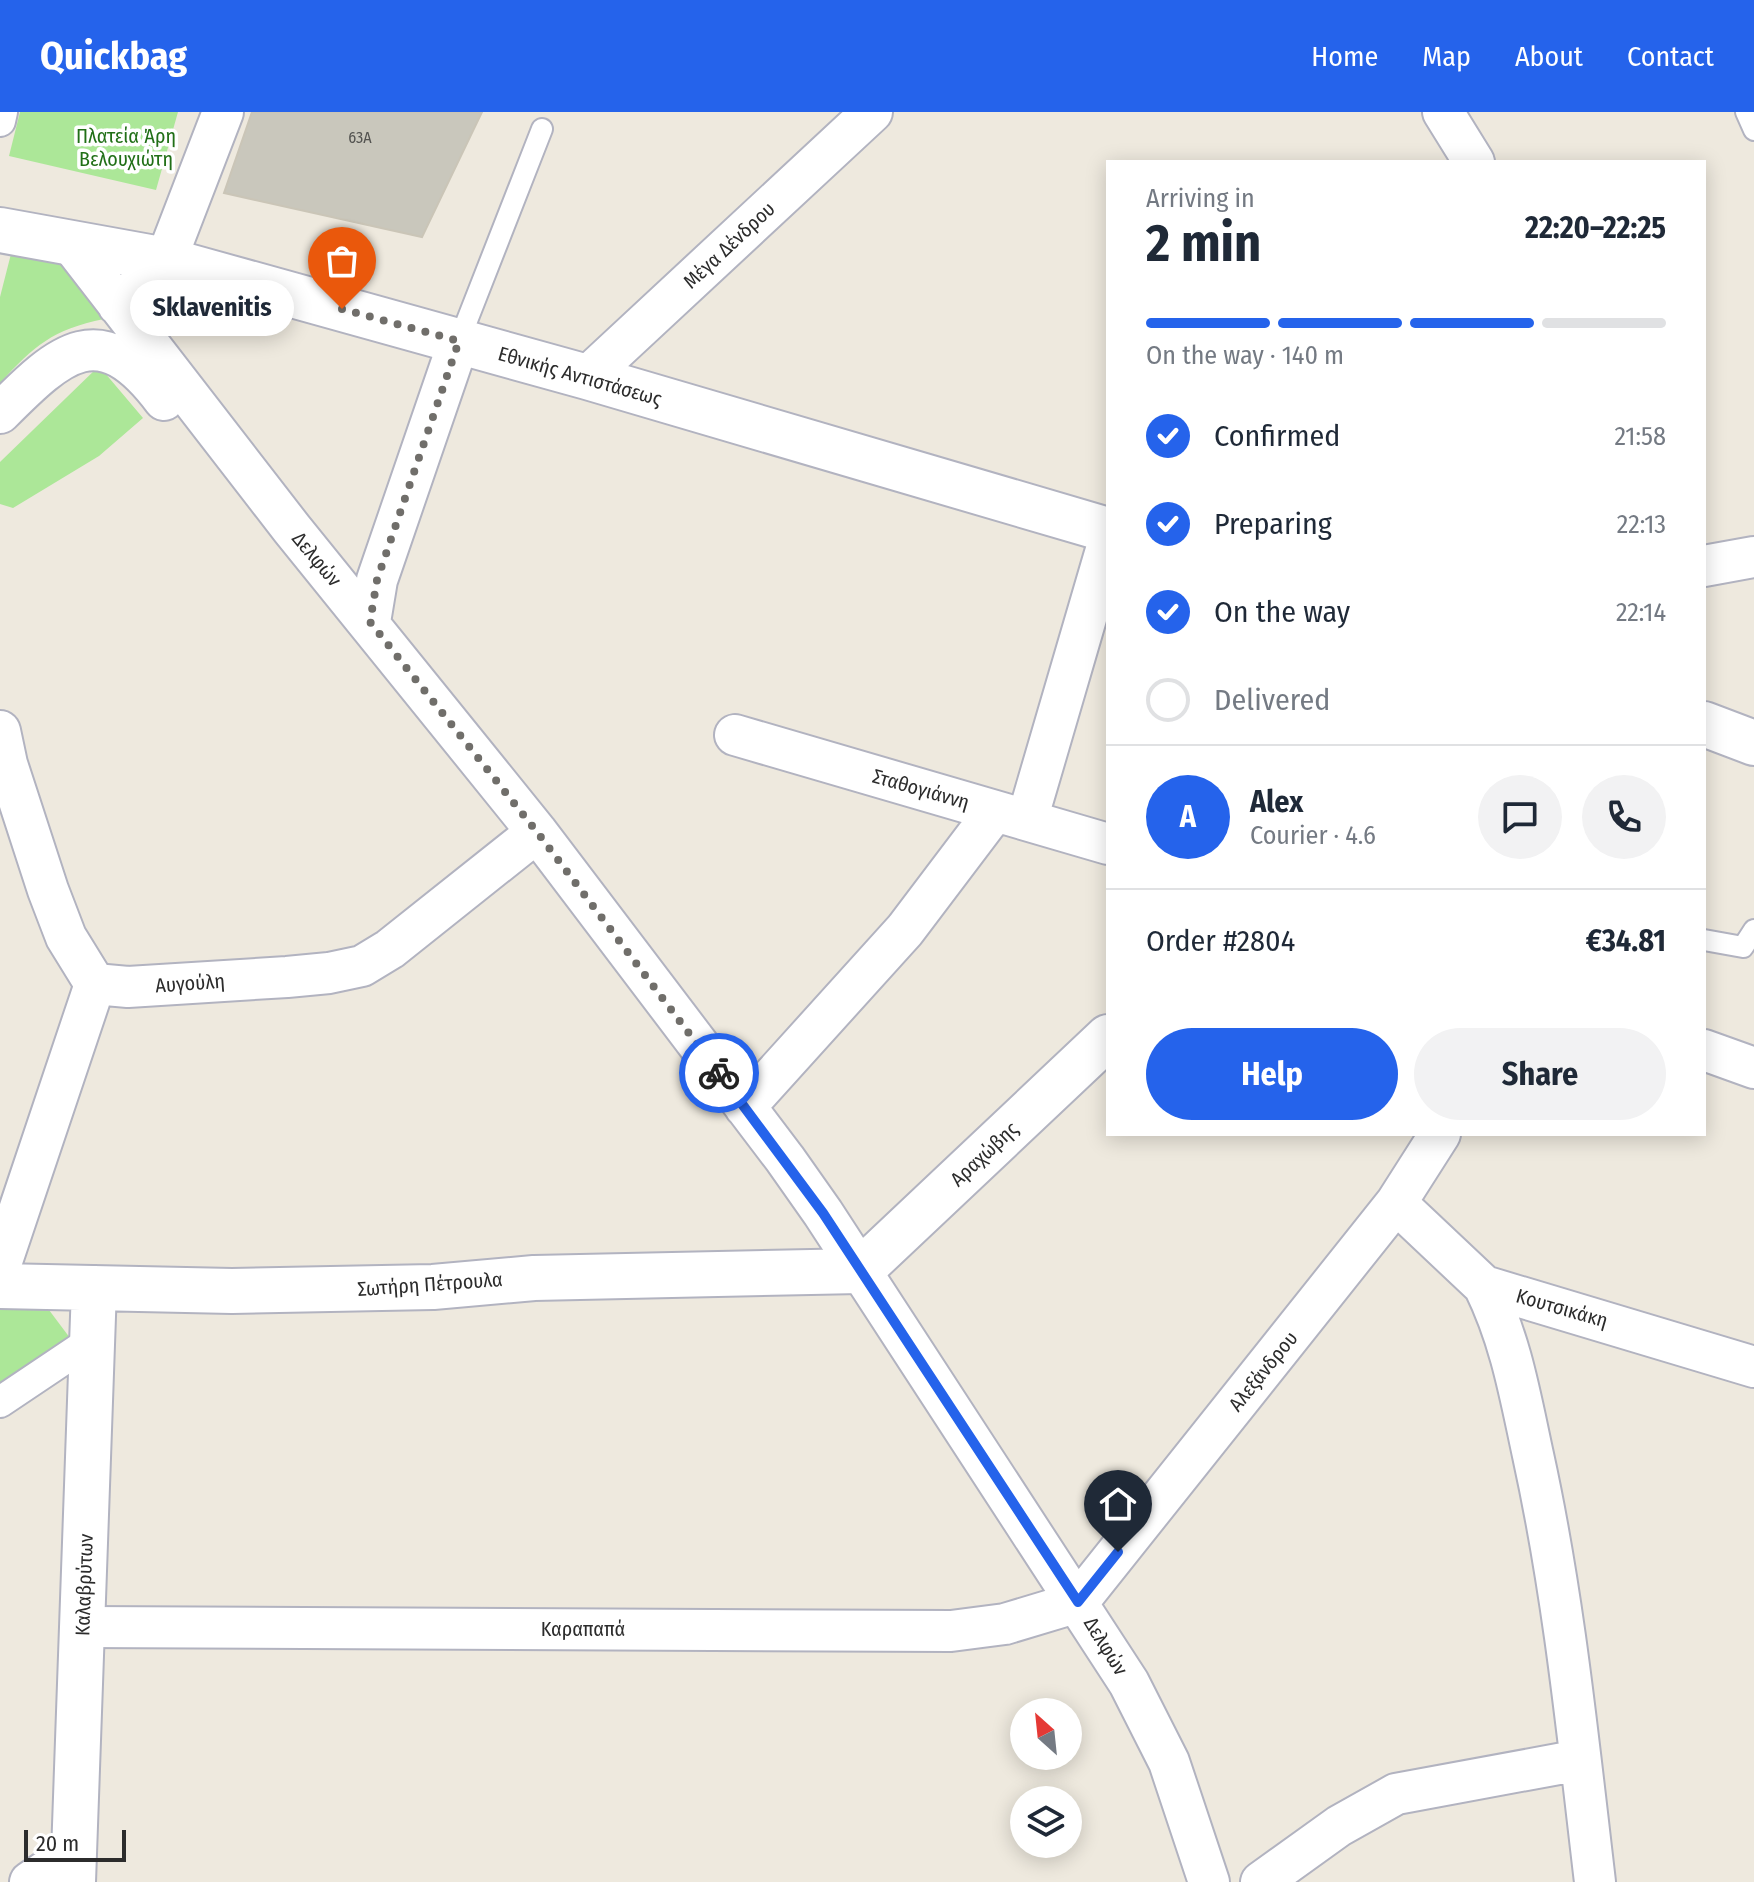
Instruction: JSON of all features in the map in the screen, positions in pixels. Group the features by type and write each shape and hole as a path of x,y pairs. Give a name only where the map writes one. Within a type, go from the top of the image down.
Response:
{"street":[{"path":"0,121 2,112"},
{"path":"118,305 166,260 223,112"},
{"name":"Μέγα Δένδρου","path":"587,377 872,112"},
{"path":"1443,112 1473,160"},
{"name":"Εθνικής Αντιστάσεως","path":"2,238 70,242 166,260 587,377 1106,529"},
{"name":"Δελφών","path":"70,242 292,529 537,832 823,1213 1129,1683 1169,1762 1209,1882"},
{"path":"370,622 377,580 459,341"},
{"path":"0,413 50,365 80,351 108,352 140,371 255,518 265,525 292,529"},
{"path":"745,1107 1011,816 1106,549"},
{"path":"1706,566 1754,557"},
{"path":"1706,725 1754,743"},
{"path":"0,731 7,764 48,890 66,937 95,984 0,1267"},
{"name":"Σταθογιάννη","path":"735,735 1106,843"},
{"name":"Αυγούλη","path":"95,984 128,987 287,977 362,966 390,949 537,832"},
{"name":"Αραχώβης","path":"860,1271 1106,1039"},
{"path":"1706,1051 1754,1068"},
{"name":"Αλεξάνδρου","path":"1078,1602 1396,1203 1439,1136"},
{"name":"Κουτσικάκη","path":"1396,1203 1484,1286 1754,1367"},
{"name":"Σωτήρη Πέτρουλα","path":"0,1286 232,1291 374,1289 534,1278 860,1271"},
{"path":"1484,1286 1502,1322 1544,1503 1564,1619 1595,1882"},
{"name":"Καλαβρύτων","path":"74,1867 94,1288"},
{"path":"0,1402 91,1341"},
{"name":"Καραπαπά","path":"83,1627 951,1631 1005,1624 1078,1602"},
{"path":"1261,1882 1339,1826 1396,1794 1580,1760"},
{"path":"30,1882 74,1867"}],"lane":[{"path":"1746,112 1754,130"},
{"path":"459,341 542,129"},
{"path":"1706,940 1743,947 1754,930"}],"green space":[{"name":"Πλατεία Άρη Βελουχιώτη","path":"20,112 178,112 156,190 9,156"},
{"path":"12,250 62,261 104,319 57,334 35,349 0,383 0,297"},
{"path":"99,366 143,418 99,456 13,508 0,504 0,462"},
{"path":"0,1306 46,1306 70,1338 0,1386"}],"building":[{"path":"252,112 482,112 422,237 224,193"}],"way so far":[{"path":"342,309 459,341 377,580 370,622 537,832 719,1073"}],"place":[{"name":"Sklavenitis","path":"342,309"}],"route":[{"path":"719,1073 823,1213 1078,1602 1118,1552"}]}
